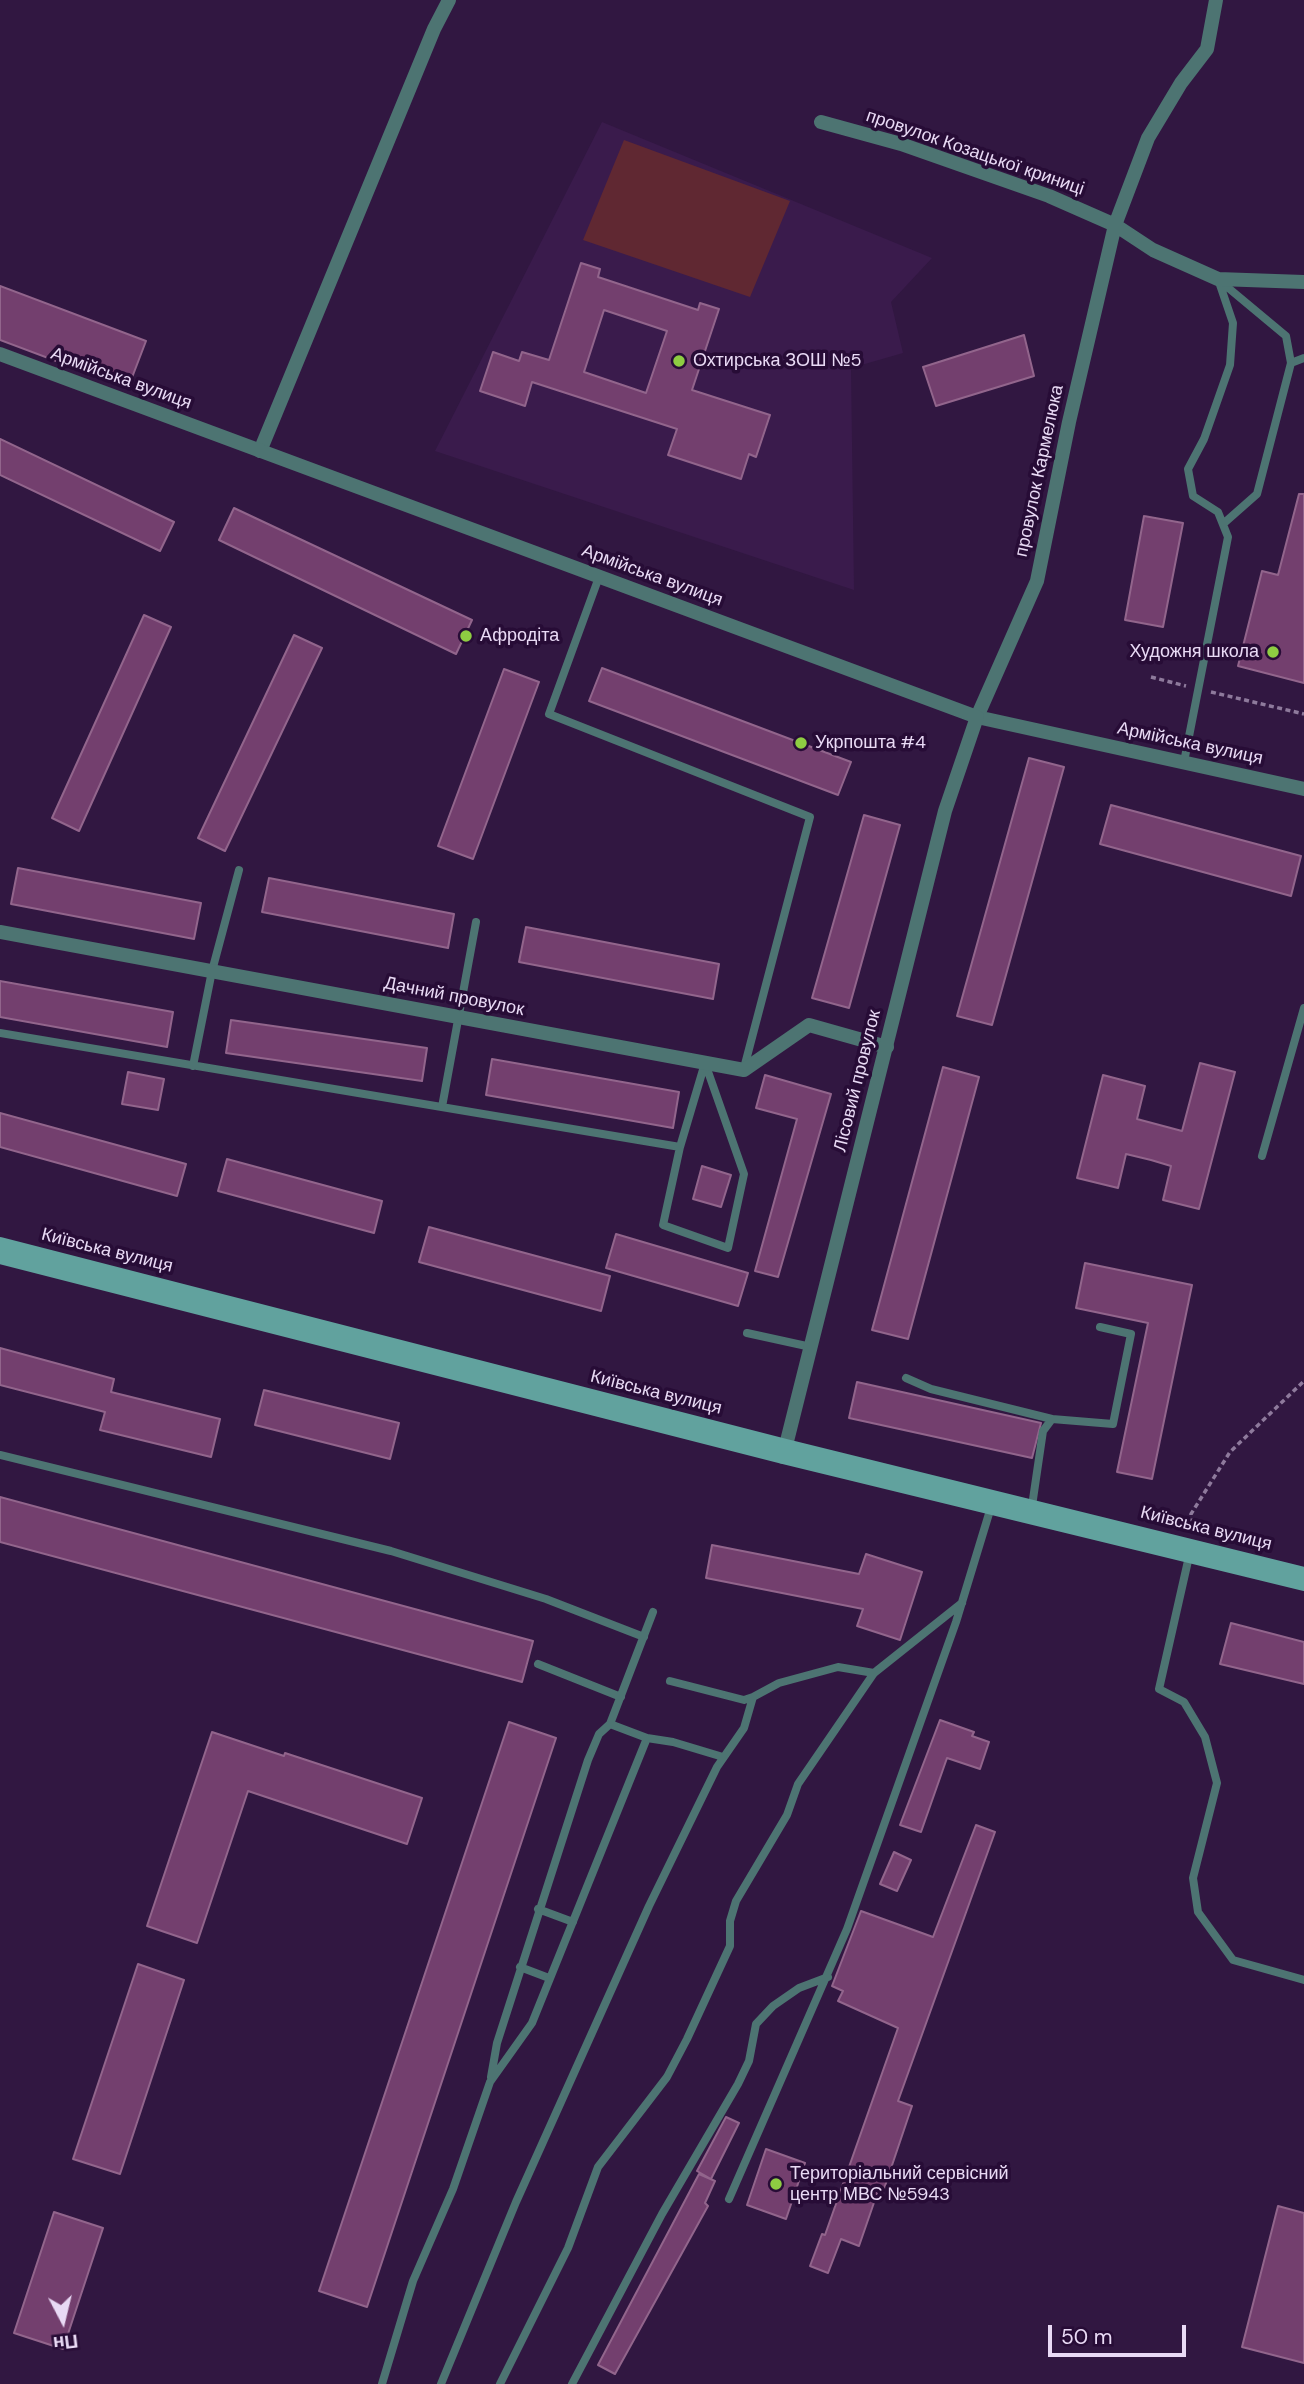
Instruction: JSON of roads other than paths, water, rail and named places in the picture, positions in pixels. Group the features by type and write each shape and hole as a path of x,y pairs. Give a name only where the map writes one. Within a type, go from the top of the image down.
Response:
{"main road":[{"name":"Київська вулиця","path":"0,1244 991,1507 1304,1574"},
{"name":"Київська вулиця","path":"0,1257 784,1451 1032,1506 1304,1584"}],"street":[{"path":"260,451 428,42 449,0"},
{"path":"1115,225 1147,138 1181,83 1207,50 1216,0"},
{"name":"провулок Козацької криниці","path":"821,122 914,148 1049,196 1115,225 1153,250 1218,279"},
{"name":"провулок Кармелюка","path":"977,717 1037,581 1069,422 1115,225"},
{"path":"1218,279 1304,282"},
{"name":"Армійська вулиця","path":"0,354 977,717 1304,789"},
{"name":"Лісовий провулок","path":"784,1451 945,811 977,717"},
{"name":"Дачний провулок","path":"0,932 744,1070"},
{"path":"744,1070 809,1025 887,1047"}],"lane":[{"path":"1218,279 1286,336 1291,363 1257,494 1223,524"},
{"path":"1184,762 1228,537 1218,512 1193,496 1188,469 1204,439 1230,365 1233,323 1218,279"},
{"path":"1291,363 1304,359"},
{"path":"599,577 549,714 810,817 744,1070"},
{"path":"193,1066 212,971 239,870"},
{"path":"442,1107 475,922"},
{"path":"1262,1156 1304,1008"},
{"path":"0,1033 680,1147"},
{"path":"705,1063 744,1174 728,1248 663,1225 680,1147 705,1063"},
{"path":"906,1378 930,1389 1052,1419 1113,1424 1131,1334 1100,1327"},
{"path":"747,1332 811,1347"},
{"path":"1032,1506 1044,1431 1052,1419"},
{"path":"0,1455 403,1554 546,1599 643,1637"},
{"path":"729,2199 828,1977 871,1867 962,1602 991,1507"},
{"path":"1190,1550 1159,1689 1184,1702 1191,1713 1205,1737 1217,1783 1193,1878 1198,1912 1233,1960 1304,1980"},
{"path":"500,2384 568,2248 598,2167 667,2077 687,2039 730,1946 730,1921 736,1901 787,1815 798,1784 874,1673 962,1602"},
{"path":"382,2384 413,2281 453,2189 490,2082 497,2043 520,1967 588,1760 599,1734 610,1724 653,1612"},
{"path":"538,1664 621,1697"},
{"path":"670,1682 744,1700 779,1683 838,1667 874,1673"},
{"path":"441,2384 516,2202 649,1906 723,1757 744,1728 753,1697"},
{"path":"610,1724 648,1738 673,1742 723,1757"},
{"path":"490,2082 532,2023 648,1738"},
{"path":"538,1909 573,1922"},
{"path":"520,1967 549,1978"},
{"path":"572,2384 662,2214 738,2084 749,2061 755,2024 773,2006 799,1988 828,1977"}],"place":[{"name":"Охтирська ЗОШ №5","path":"679,361"},
{"name":"Афродіта","path":"466,636"},
{"name":"Художня школа","path":"1273,652"},
{"name":"Укрпошта #4","path":"801,743"},
{"name":"Територіальний сервісний центр МВС №5943","path":"776,2184"}]}
